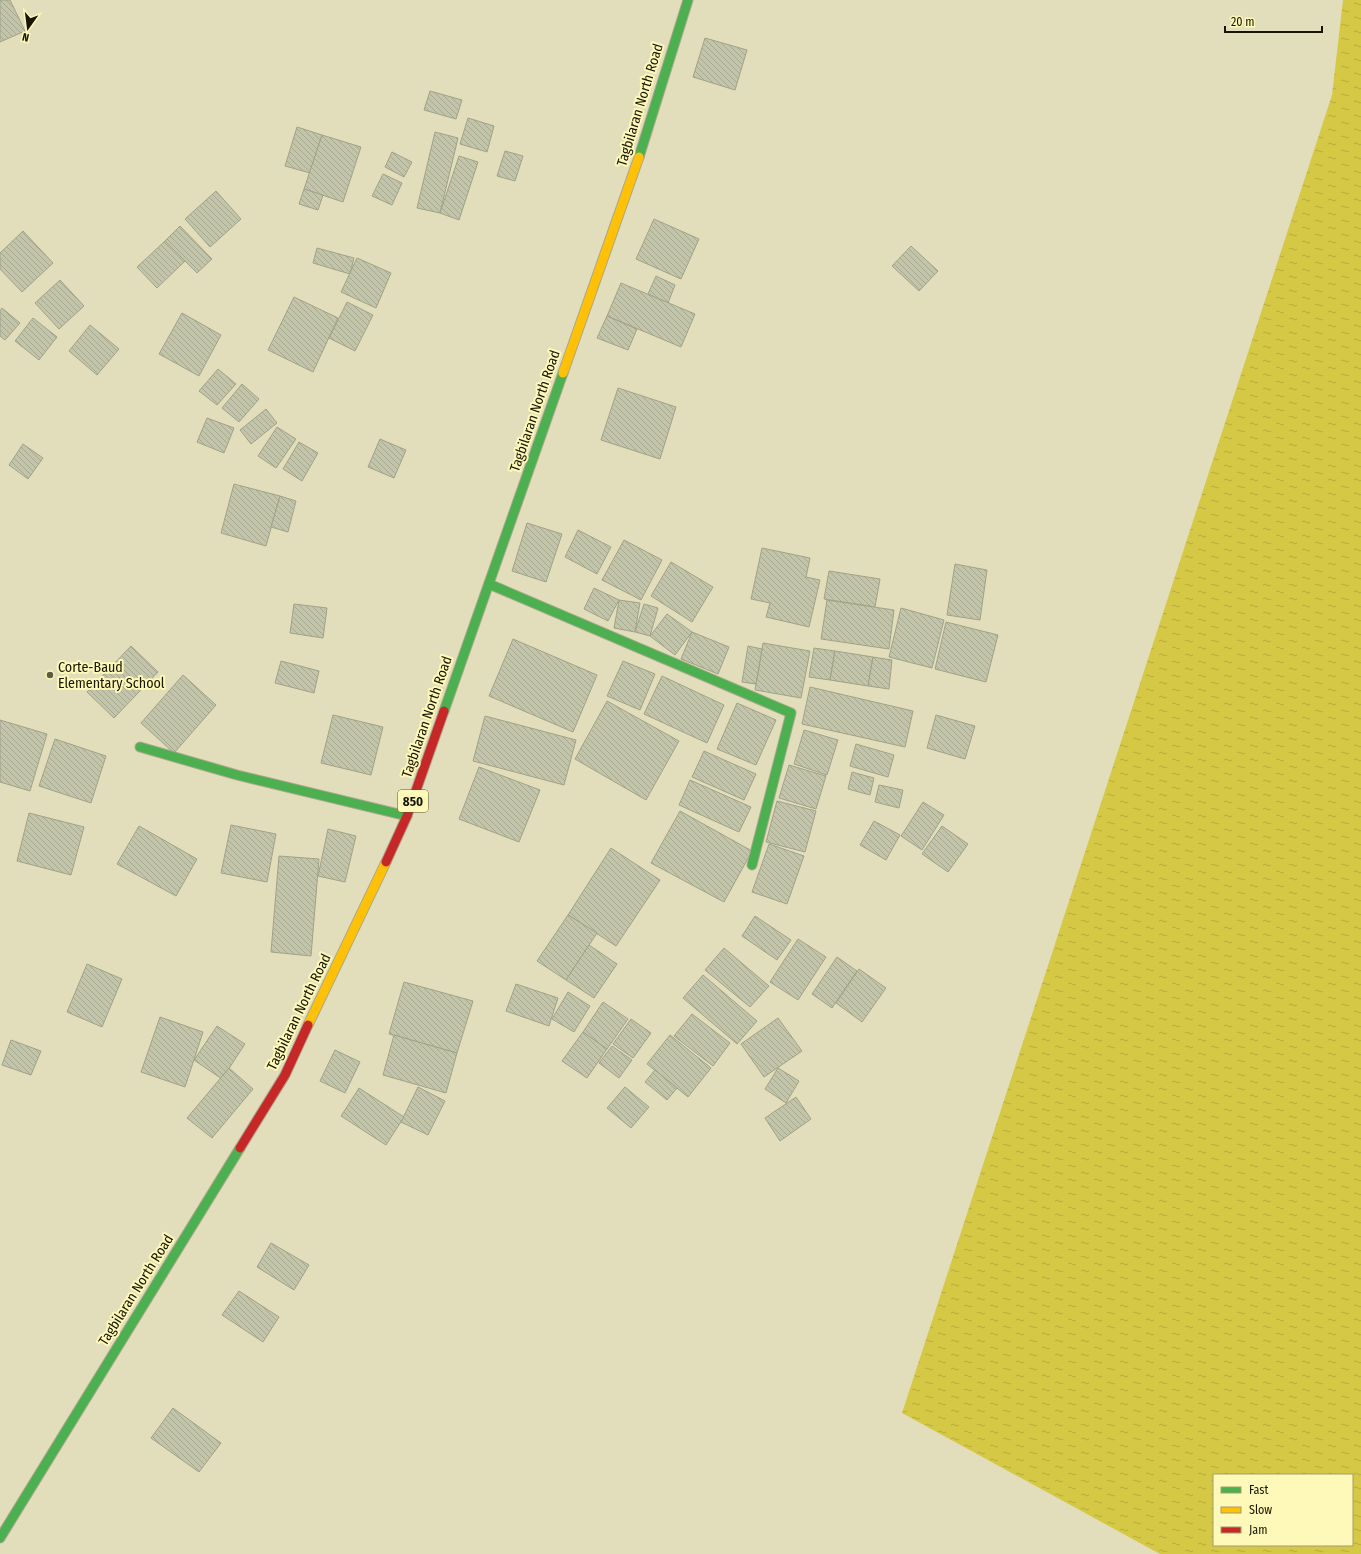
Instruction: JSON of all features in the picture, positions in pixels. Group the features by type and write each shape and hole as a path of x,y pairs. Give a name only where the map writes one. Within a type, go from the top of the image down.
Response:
{"main road":[{"name":"Tagbilaran North Road","path":"0,1538 285,1075 408,816 642,152 688,0"},
{"path":"489,584 791,713 752,865"},
{"path":"140,747 245,776 408,816"}],"water":[{"path":"1343,0 1361,0 1361,1554 1160,1554 902,1413 1332,95"}],"building":[{"path":"0,0 10,0 25,31 0,42"},
{"path":"705,38 747,50 735,90 693,77"},
{"path":"430,91 462,100 456,119 424,110"},
{"path":"468,118 494,126 487,152 460,144"},
{"path":"297,127 322,135 310,173 285,166"},
{"path":"435,132 458,138 440,213 417,208"},
{"path":"322,135 361,147 343,202 304,189"},
{"path":"505,151 523,156 515,181 497,176"},
{"path":"392,152 412,162 404,177 385,167"},
{"path":"459,156 478,162 459,220 440,213"},
{"path":"383,174 402,183 392,205 372,196"},
{"path":"304,189 323,195 318,210 299,204"},
{"path":"216,191 241,219 210,247 185,219"},
{"path":"654,219 699,239 681,279 636,259"},
{"path":"180,226 212,259 197,273 165,241"},
{"path":"23,231 53,263 22,292 0,269 0,253"},
{"path":"165,241 185,261 157,288 137,267"},
{"path":"911,246 938,271 919,291 892,266"},
{"path":"317,248 354,258 350,274 313,263"},
{"path":"357,258 391,273 376,308 341,292"},
{"path":"656,276 675,285 668,303 648,294"},
{"path":"60,280 84,306 59,329 35,303"},
{"path":"621,283 695,314 681,347 607,316"},
{"path":"294,297 338,318 313,372 268,350"},
{"path":"347,302 373,315 355,351 329,338"},
{"path":"2,308 20,323 5,340 0,336 0,311"},
{"path":"182,313 221,335 199,376 159,354"},
{"path":"607,316 637,329 628,350 597,338"},
{"path":"33,318 57,337 39,360 15,341"},
{"path":"90,325 119,349 97,375 69,351"},
{"path":"218,369 236,384 217,405 199,391"},
{"path":"242,384 259,399 239,422 222,408"},
{"path":"618,388 676,407 660,459 601,440"},
{"path":"266,409 277,423 251,444 240,430"},
{"path":"207,418 234,428 224,453 197,442"},
{"path":"277,427 296,439 276,468 258,456"},
{"path":"380,439 406,450 394,478 368,467"},
{"path":"299,442 318,453 302,481 283,469"},
{"path":"23,444 43,458 28,479 9,465"},
{"path":"234,484 280,496 266,546 221,533"},
{"path":"280,496 296,501 288,532 271,527"},
{"path":"527,523 562,534 546,582 512,571"},
{"path":"578,530 611,547 597,574 565,557"},
{"path":"624,540 662,560 641,600 602,580"},
{"path":"762,548 810,558 806,577 820,580 809,627 766,617 770,603 751,599"},
{"path":"671,562 713,587 692,622 651,596"},
{"path":"955,564 987,570 980,620 947,615"},
{"path":"829,571 880,579 875,607 824,599"},
{"path":"594,588 619,600 608,621 584,609"},
{"path":"619,600 640,603 635,632 614,628"},
{"path":"827,600 894,610 889,649 821,639"},
{"path":"294,604 327,608 323,638 290,633"},
{"path":"644,604 658,608 650,636 635,632"},
{"path":"901,608 944,620 932,668 889,657"},
{"path":"667,614 692,632 675,655 650,636"},
{"path":"946,622 998,635 986,682 935,669"},
{"path":"692,632 729,647 718,674 681,659"},
{"path":"513,639 597,675 573,732 489,696"},
{"path":"763,643 810,651 801,698 755,690"},
{"path":"131,646 158,672 114,718 87,692"},
{"path":"748,646 762,649 756,684 742,682"},
{"path":"814,648 835,651 830,680 809,677"},
{"path":"835,651 873,657 868,686 830,680"},
{"path":"873,657 892,660 889,689 868,686"},
{"path":"281,661 319,671 314,693 275,683"},
{"path":"623,661 655,674 640,710 607,696"},
{"path":"183,675 216,705 174,753 141,723"},
{"path":"662,676 724,705 707,743 644,714"},
{"path":"810,687 913,711 905,747 802,724"},
{"path":"607,701 679,741 646,800 575,759"},
{"path":"737,703 776,720 756,765 717,749"},
{"path":"333,715 383,727 371,775 321,763"},
{"path":"936,715 975,726 965,759 927,748"},
{"path":"485,716 576,740 564,785 473,761"},
{"path":"0,720 47,734 30,791 0,782"},
{"path":"804,730 838,740 827,775 794,764"},
{"path":"55,739 106,756 91,803 39,786"},
{"path":"856,744 894,755 888,777 850,766"},
{"path":"704,751 756,774 744,800 692,777"},
{"path":"789,765 826,776 816,809 779,798"},
{"path":"479,767 540,790 519,842 459,819"},
{"path":"852,772 874,778 870,795 848,789"},
{"path":"690,780 751,807 739,832 679,805"},
{"path":"879,785 903,790 899,808 875,802"},
{"path":"777,801 816,811 805,852 766,842"},
{"path":"923,802 944,815 922,850 901,836"},
{"path":"680,811 752,851 724,902 651,863"},
{"path":"29,813 84,827 71,875 17,861"},
{"path":"874,821 900,835 886,860 860,845"},
{"path":"231,825 276,834 267,882 221,873"},
{"path":"139,826 197,859 176,896 117,864"},
{"path":"942,826 968,844 948,872 922,854"},
{"path":"328,829 356,836 345,882 318,876"},
{"path":"769,844 804,856 787,904 752,892"},
{"path":"611,848 660,880 616,946 568,915"},
{"path":"279,856 319,859 311,956 271,952"},
{"path":"568,915 597,933 566,980 537,961"},
{"path":"755,916 791,940 777,960 742,936"},
{"path":"798,939 826,957 798,1000 770,982"},
{"path":"589,945 617,964 594,998 566,980"},
{"path":"724,948 769,986 750,1007 705,970"},
{"path":"837,957 857,971 832,1008 812,994"},
{"path":"87,964 122,979 102,1027 67,1012"},
{"path":"859,969 886,988 862,1022 836,1003"},
{"path":"703,975 757,1021 737,1044 683,998"},
{"path":"404,982 473,1001 457,1053 389,1034"},
{"path":"516,984 558,998 549,1026 506,1011"},
{"path":"568,992 590,1006 574,1032 552,1019"},
{"path":"603,1002 628,1019 607,1049 583,1032"},
{"path":"692,1014 730,1043 713,1066 674,1036"},
{"path":"160,1017 203,1032 185,1087 141,1072"},
{"path":"778,1018 802,1051 764,1077 741,1044"},
{"path":"631,1019 651,1033 633,1058 613,1044"},
{"path":"217,1026 245,1044 222,1079 194,1060"},
{"path":"583,1032 607,1049 587,1078 562,1061"},
{"path":"394,1035 457,1053 446,1093 383,1075"},
{"path":"670,1035 711,1068 688,1097 647,1064"},
{"path":"11,1040 41,1051 31,1075 2,1065"},
{"path":"612,1046 632,1060 619,1078 599,1063"},
{"path":"335,1050 360,1062 345,1093 320,1081"},
{"path":"229,1068 253,1089 212,1138 187,1118"},
{"path":"778,1068 799,1081 786,1103 765,1089"},
{"path":"655,1070 677,1088 667,1100 645,1082"},
{"path":"418,1087 445,1101 428,1135 401,1122"},
{"path":"625,1087 649,1107 631,1128 607,1108"},
{"path":"359,1088 404,1117 386,1145 341,1116"},
{"path":"796,1097 811,1119 780,1141 765,1118"},
{"path":"271,1243 309,1265 294,1290 257,1267"},
{"path":"239,1291 279,1317 263,1342 222,1315"},
{"path":"173,1408 221,1443 199,1472 151,1438"}],"traffic: fast":[{"path":"639,157 688,0"},
{"path":"444,711 563,373"},
{"path":"489,584 791,713 752,865"},
{"path":"140,747 237,775 407,816"},
{"path":"0,1538 240,1148"}],"traffic: slow":[{"path":"563,373 639,157"},
{"path":"308,1025 386,862"}],"traffic: jam":[{"path":"386,862 407,816 444,711"},
{"path":"240,1148 285,1075 308,1025"}],"place":[{"name":"Corte-Baud Elementary School","path":"50,675"}]}
